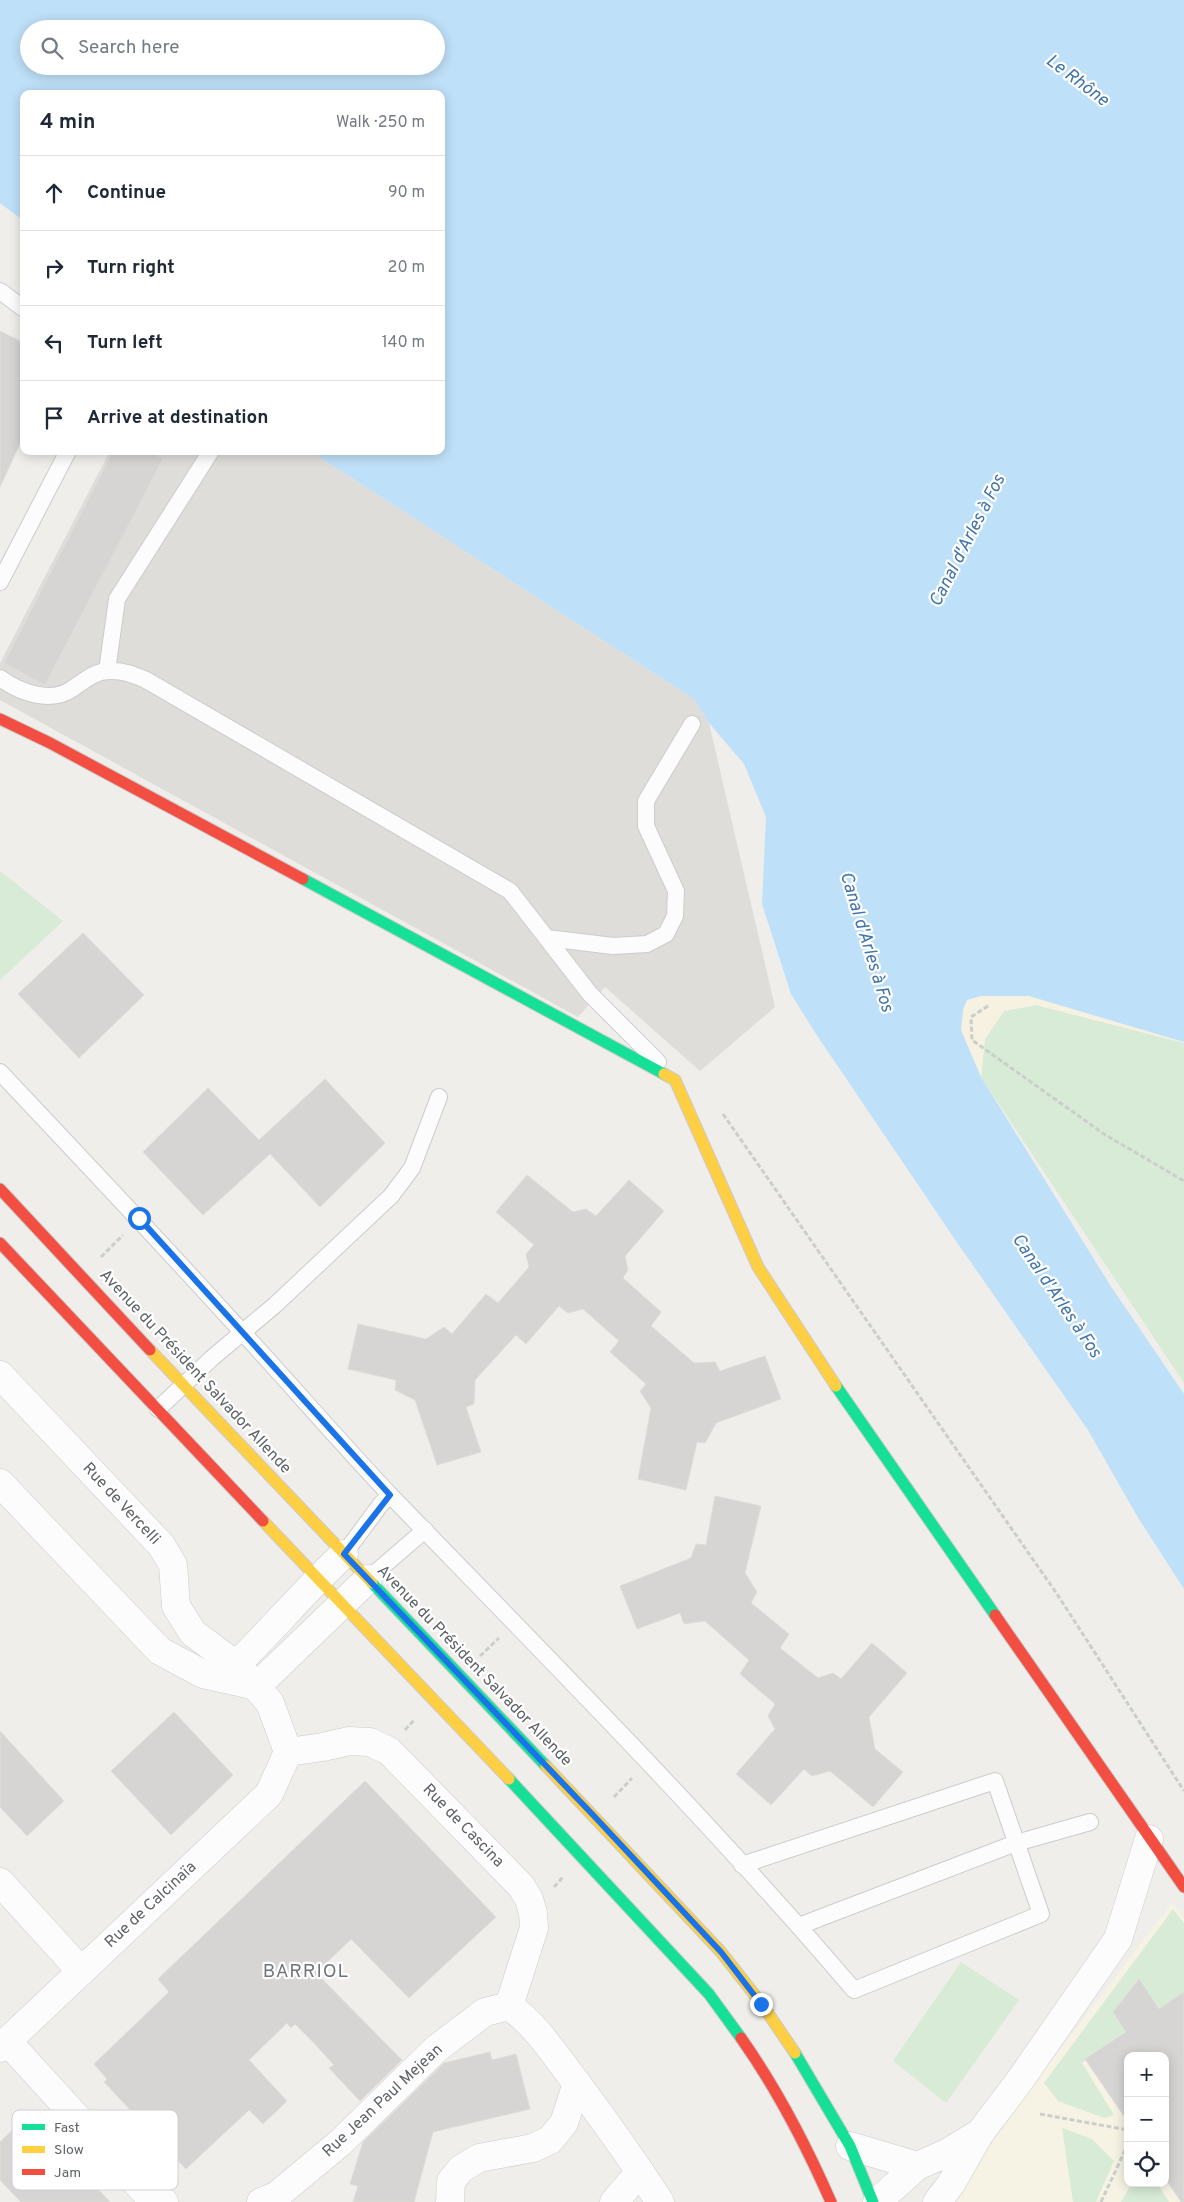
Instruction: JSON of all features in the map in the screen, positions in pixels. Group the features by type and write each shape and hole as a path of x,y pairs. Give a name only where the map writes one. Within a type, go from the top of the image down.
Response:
{"street":[{"path":"0,719 50,743 675,1080 758,1267 814,1354 1184,1887"},
{"name":"Avenue du Président Salvador Allende","path":"0,1189 183,1385 721,1952 761,2004 798,2057 850,2146 873,2202"},
{"path":"0,1243 709,1994 759,2064 786,2109 811,2156 831,2202"},
{"name":"Rue de Vercelli","path":"0,1375 161,1545 173,1565 176,1606 193,1633 236,1665 270,1703 288,1752"},
{"path":"0,1483 160,1651 203,1674 256,1686 368,1579"},
{"path":"236,1665 272,1630 318,1578 344,1554"},
{"name":"Rue de Cascina","path":"288,1752 349,1741 370,1742 389,1750 521,1886 531,1906 534,1928 509,2006"},
{"name":"Rue de Calcinaïa","path":"4,2044 269,1794 288,1752"},
{"path":"937,2202 951,2184 980,2133 1018,2083 1118,1939 1149,1839"},
{"path":"0,1882 81,1971"},
{"path":"509,2006 523,2016 543,2038 620,2141 660,2202"},
{"name":"Rue Jean Paul Mejean","path":"260,2202 276,2196 341,2142 436,2049 485,2012 509,2006"},
{"path":"4,2044 67,2110"},
{"path":"450,2202 451,2181 461,2169 479,2158 533,2148 550,2140 564,2123 577,2083"},
{"path":"877,2202 917,2166 947,2153 980,2133"},
{"path":"850,2146 917,2166"},
{"path":"614,2202 640,2172"},
{"path":"143,2190 164,2202"}],"lane":[{"path":"0,291 20,306"},
{"path":"0,582 66,455"},
{"path":"107,670 117,599 208,455"},
{"path":"0,678 12,687 52,697 71,690 82,680 107,670 126,672 146,680 510,891 590,994 675,1080"},
{"path":"547,938 614,946 647,944 666,934 675,916 676,891 646,826 646,801 692,724"},
{"path":"0,1072 139,1218 390,1495 799,1926 854,1990 1041,1914 995,1781 742,1865"},
{"path":"158,1409 242,1332 275,1305 391,1196 412,1168 439,1097"},
{"path":"344,1554 390,1495"},
{"path":"368,1579 425,1530"},
{"path":"799,1926 1016,1843 1090,1822"}],"path":[{"path":"988,1006 971,1017 972,1040 1104,1134 1184,1181"},
{"path":"721,1111 1057,1594 1184,1791"},
{"path":"98,1260 139,1218"},
{"path":"476,1660 500,1636"},
{"path":"608,1803 638,1773"},
{"path":"551,1889 563,1878 558,1872"},
{"path":"1040,2114 1124,2129"},
{"path":"1101,2202 1124,2153"}],"shaded area":[{"path":"108,455 316,455 694,699 709,723 775,1007 700,1071 605,987 578,1017 0,700 0,663"},
{"path":"1172,1903 1184,1919 1184,2202 950,2202 1042,2073"}],"green space":[{"path":"0,871 63,921 0,980"},
{"path":"1036,1005 1184,1043 1184,1383 981,1077 985,1039 1004,1011"},
{"path":"1173,1909 1184,1923 1184,1992 1159,2009 1138,1979 1113,2012 1126,2032 1082,2063 1114,2115 1104,2118 1058,2101 1044,2083"},
{"path":"961,1962 1019,2000 946,2103 893,2061"},
{"path":"1062,2128 1092,2139 1114,2161 1096,2202 1073,2202"},
{"path":"1130,2187 1160,2187 1169,2202 1121,2202"}],"sand":[{"path":"981,996 1029,996 1184,1043 1036,1005 1004,1011 985,1039 981,1077 965,1040 962,1022 966,1001"}],"water":[{"path":"0,0 1184,0 1184,1042 1029,996 981,996 967,1000 963,1010 961,1030 981,1077 1110,1285 1184,1394 1184,1589 1137,1516 1088,1430 956,1241 791,994 762,904 766,817 744,764 709,723 694,699 316,455 445,455 445,90 20,90 20,218 0,203"}],"building":[{"path":"0,331 20,341 20,444 0,487"},
{"path":"111,455 156,455 163,459 45,685 4,663"},
{"path":"83,933 144,995 79,1058 18,994"},
{"path":"325,1079 385,1143 320,1207 270,1154 203,1215 143,1152 208,1088 259,1140"},
{"path":"527,1175 573,1212 586,1209 596,1216 629,1180 664,1211 625,1256 628,1270 623,1278 661,1312 651,1326 694,1363 715,1362 720,1371 765,1356 781,1399 716,1423 705,1443 697,1442 686,1490 638,1479 651,1408 640,1391 646,1384 610,1352 619,1341 583,1309 568,1313 559,1306 526,1344 516,1335 475,1380 474,1404 466,1407 481,1452 437,1465 415,1400 395,1390 396,1380 348,1369 358,1324 426,1339 444,1327 452,1334 486,1294 498,1303 529,1267 526,1254 534,1245 496,1212"},
{"path":"715,1496 761,1506 745,1573 757,1592 751,1603 789,1634 780,1648 818,1678 833,1673 841,1679 872,1643 907,1673 869,1717 875,1749 903,1772 873,1807 830,1771 812,1776 804,1769 771,1805 736,1774 775,1729 768,1716 775,1704 740,1674 749,1660 705,1621 684,1624 680,1613 637,1629 620,1586 691,1558 696,1544 706,1545"},
{"path":"174,1712 233,1775 171,1835 111,1771"},
{"path":"0,1731 64,1801 27,1836 0,1807"},
{"path":"365,1781 496,1917 409,1998 351,1939 316,1973 402,2060 360,2101 329,2068 334,2065 314,2043 295,2024 291,2028 287,2023 249,2060 287,2101 263,2124 249,2110 186,2169 178,2161 178,2110 130,2110 104,2082 107,2079 94,2064 169,1992 158,1979"},
{"path":"1139,1979 1159,2009 1184,1992 1184,2202 1181,2202 1169,2184 1169,2052 1124,2052 1124,2116 1085,2059 1126,2032 1113,2012"},
{"path":"490,2052 492,2060 516,2054 530,2109 433,2132 414,2202 353,2202 358,2186 350,2184 363,2142 444,2063"},
{"path":"12,2130 12,2190 99,2190 110,2202 21,2202 0,2180 0,2142"}],"traffic: fast":[{"path":"303,879 664,1074"},
{"path":"836,1386 995,1615"},
{"path":"372,1583 546,1766"},
{"path":"509,1779 709,1994 741,2038"},
{"path":"795,2053 850,2146 873,2202"}],"traffic: slow":[{"path":"664,1074 675,1080 758,1267 836,1386"},
{"path":"150,1350 372,1583"},
{"path":"263,1521 509,1779"},
{"path":"546,1766 721,1952 761,2003 795,2053"}],"traffic: jam":[{"path":"0,719 50,743 303,879"},
{"path":"0,1189 150,1350"},
{"path":"0,1243 263,1521"},
{"path":"995,1615 1184,1887"},
{"path":"741,2038 767,2077 790,2118 831,2202"}],"district":[{"name":"BARRIOL","path":"306,1972"}],"route":[{"path":"139,1218 390,1495 381,1504 344,1554 721,1952 761,2004"}],"water label":[{"name":"Le Rhône","path":"1077,81"},
{"name":"Canal d'Arles à Fos","path":"968,541"},
{"name":"Canal d'Arles à Fos","path":"866,942"},
{"name":"Canal d'Arles à Fos","path":"1056,1296"}]}
